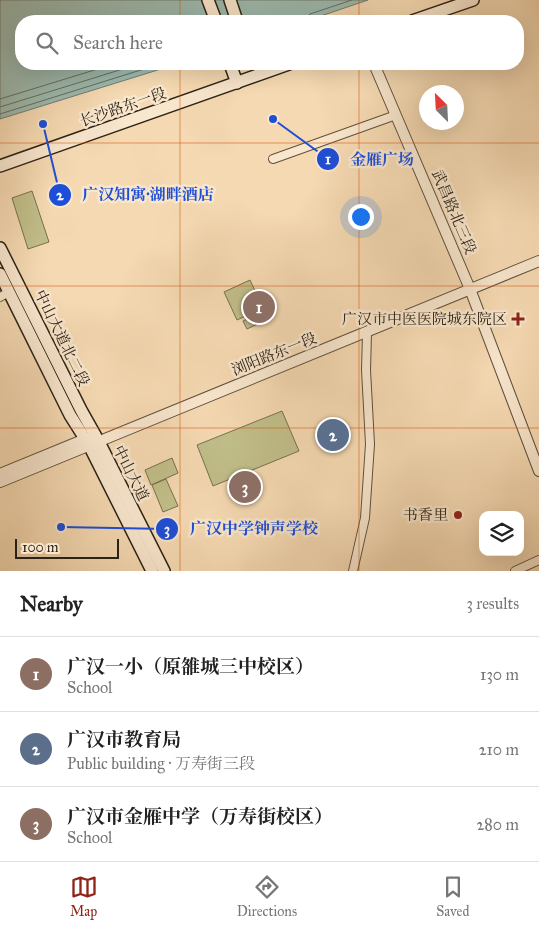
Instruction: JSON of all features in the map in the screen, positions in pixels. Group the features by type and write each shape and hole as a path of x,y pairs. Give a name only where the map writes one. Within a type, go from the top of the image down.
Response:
{"main road":[{"path":"208,0 214,15"},
{"path":"230,0 235,15"},
{"path":"429,15 473,0"},
{"path":"233,70 237,83"},
{"path":"254,70 256,75"},
{"name":"长沙路东一段","path":"0,166 271,70"},
{"name":"中山大道北二段","path":"0,248 80,410 91,442"},
{"name":"中山大道北二段","path":"0,274 4,295 70,415 91,442"},
{"name":"中山大道","path":"91,442 152,571"},
{"name":"中山大道","path":"91,442 164,571"}],"street":[{"name":"武昌路北三段","path":"377,70 470,289 539,471"},
{"path":"273,159 396,115"},
{"name":"浏阳路东一段","path":"91,442 367,333 539,261"},
{"path":"353,571 365,518 370,444 366,370 367,333"},
{"path":"0,474 91,442"},
{"path":"0,482 91,442"},
{"path":"515,571 539,560"}],"shaded area":[{"path":"32,191 49,242 28,249 12,198"},
{"path":"250,280 263,308 237,320 224,292"},
{"path":"260,313 264,321 247,329 243,321"},
{"path":"282,411 299,451 213,486 197,445"},
{"path":"172,458 178,473 151,485 145,470"},
{"path":"166,479 178,506 163,512 152,485"}],"water":[{"path":"0,0 368,0 324,15 15,15 15,70 158,70 0,119"}],"place":[{"name":"金雁广场","path":"273,119"},
{"name":"广汉知寓·湖畔酒店","path":"43,124"},
{"name":"广汉一小（原雒城三中校区）","path":"259,307"},
{"name":"广汉市中医医院城东院区","path":"518,319"},
{"name":"广汉市教育局","path":"333,435"},
{"name":"广汉市金雁中学（万寿街校区）","path":"245,487"},
{"name":"书香里","path":"458,515"},
{"name":"广汉中学钟声学校","path":"61,527"}]}
